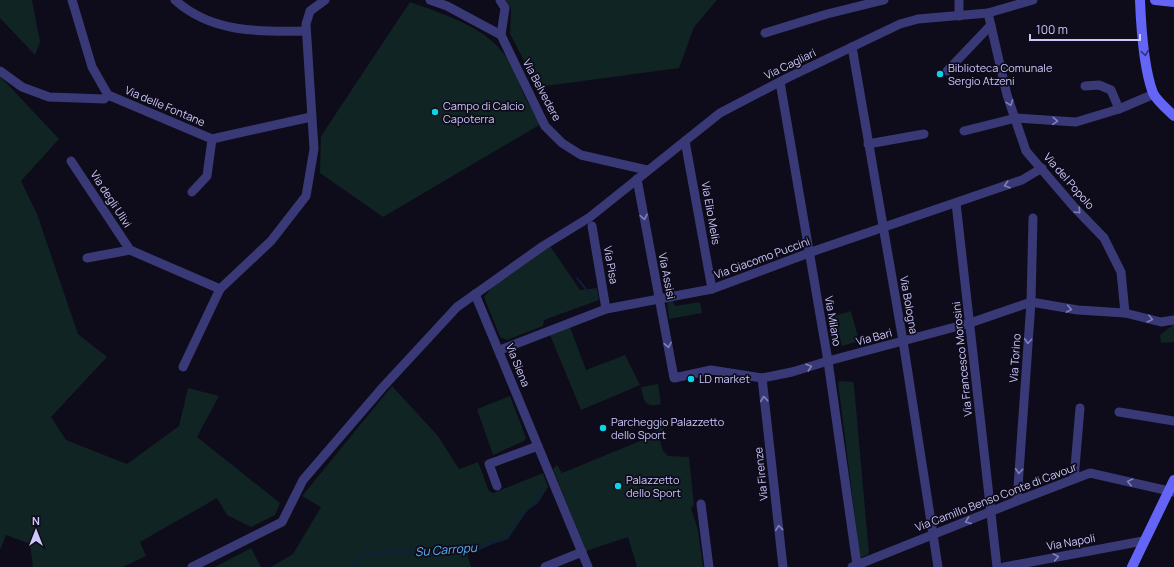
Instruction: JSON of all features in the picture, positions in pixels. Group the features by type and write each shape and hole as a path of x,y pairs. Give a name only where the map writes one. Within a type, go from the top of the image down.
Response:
{"street":[{"name":"Via delle Fontane","path":"72,0 92,67 108,95 212,139 311,117"},
{"path":"175,0 185,10 222,26 263,32 306,31"},
{"path":"430,0 449,3 501,35 505,8 500,0"},
{"path":"765,33 827,14 884,0"},
{"path":"958,0 959,16"},
{"name":"Via Cagliari","path":"192,567 282,522 303,480 388,381 457,307 543,246 591,221 647,170 720,113 900,24 918,19 988,13 1033,0"},
{"path":"1140,0 1141,26 1148,74 1154,94 1174,116"},
{"path":"1155,0 1174,2"},
{"path":"183,367 220,289 271,241 306,196 314,149 306,31 307,17 319,1"},
{"name":"Via del Popolo","path":"988,13 1007,95 1026,151 1074,207 1104,238 1121,272 1126,313"},
{"path":"947,71 991,25"},
{"name":"Via Belvedere","path":"501,35 545,126 562,143 581,155 647,170"},
{"name":"Via Bologna","path":"852,47 882,228 903,341 938,567"},
{"path":"0,71 22,87 49,97 104,99 108,95"},
{"name":"Via Milano","path":"780,82 828,361 855,566"},
{"path":"1085,86 1099,85 1111,90 1119,109"},
{"path":"964,131 1016,118 1076,122 1119,109 1154,94"},
{"path":"868,144 924,134"},
{"path":"192,192 207,176 212,139"},
{"name":"Via Elio Melis","path":"685,141 712,289"},
{"path":"1029,154 1030,175"},
{"name":"Via degli Ulivi","path":"71,161 130,250"},
{"name":"Via Giacomo Puccini","path":"500,350 606,308 712,289 809,253 1022,180 1042,168"},
{"name":"Via Assisi","path":"637,179 674,378"},
{"name":"Via Francesco Morosini","path":"956,202 997,567"},
{"name":"Via Torino","path":"1017,500 1031,302 1033,218"},
{"name":"Via Pisa","path":"591,221 606,308"},
{"path":"87,258 130,250 220,289"},
{"name":"Via Siena","path":"475,294 500,350 588,567"},
{"name":"Via Bari","path":"674,378 711,370 762,378 792,372 970,323 1031,302 1078,310 1126,313"},
{"path":"1126,313 1162,322 1174,320"},
{"name":"Via Firenze","path":"762,378 783,567"},
{"path":"1074,479 1080,408"},
{"path":"1119,412 1174,421"},
{"path":"497,486 489,464 538,446"},
{"name":"Via Camillo Benso Conte di Cavour","path":"855,566 1017,500 1090,473 1171,491"},
{"path":"1132,567 1143,541 1171,491 1174,480"},
{"path":"701,504 709,567"},
{"name":"Via Napoli","path":"1004,567 1143,541"},
{"path":"545,567 582,552"}],"green space":[{"path":"0,0 32,0 40,42 35,55 0,18"},
{"path":"506,0 717,0 694,27 679,68 538,87 510,34 511,9"},
{"name":"Campo di Calcio Capoterra","path":"410,2 452,17 490,39 509,61 527,101 541,124 383,217 320,173 321,136"},
{"path":"0,76 59,139 21,181 37,214 78,334 107,357 51,417 66,440 127,464 179,426 188,388 219,396 197,437 280,503 275,515 251,527 227,515 217,498 140,542 146,556 123,567 33,567 30,544 6,535 0,550"},
{"path":"550,246 580,290 597,288 599,300 544,320 543,326 507,340 500,337 484,297 490,290 490,287"},
{"path":"673,301 675,306 700,302 702,313 669,319 667,302"},
{"path":"851,311 859,341 842,346 834,316"},
{"path":"1174,324 1174,342 1161,343 1160,335"},
{"path":"570,327 586,370 625,355 640,385 581,410 550,335"},
{"path":"838,382 853,382 854,385 869,554 860,558"},
{"path":"658,384 661,404 648,404 644,399 641,387"},
{"path":"392,386 438,436 459,469 478,462 489,491 493,493 543,473 548,487 538,503 527,511 508,539 467,553 471,567 271,567 293,554 321,507 302,496"},
{"path":"510,396 526,438 524,441 493,455 477,409"},
{"path":"660,426 664,430 665,435 660,440 663,451 668,456 689,457 694,505 691,508 698,530 703,567 637,567 628,537 586,551 553,469 557,465 562,473 650,437 651,432 654,433 657,427"},
{"path":"251,548 261,567 215,567"}],"waterway":[{"path":"577,278 593,298"},
{"name":"Su Carropu","path":"352,567 361,555 383,552 437,553 479,549 507,536 521,515 536,502 542,488"}],"place":[{"name":"Biblioteca Comunale Sergio Atzeni","path":"940,74"},
{"name":"Campo di Calcio Capoterra","path":"435,112"},
{"name":"LD market","path":"691,379"},
{"name":"Parcheggio Palazzetto dello Sport","path":"603,428"},
{"name":"Palazzetto dello Sport","path":"618,486"}]}
